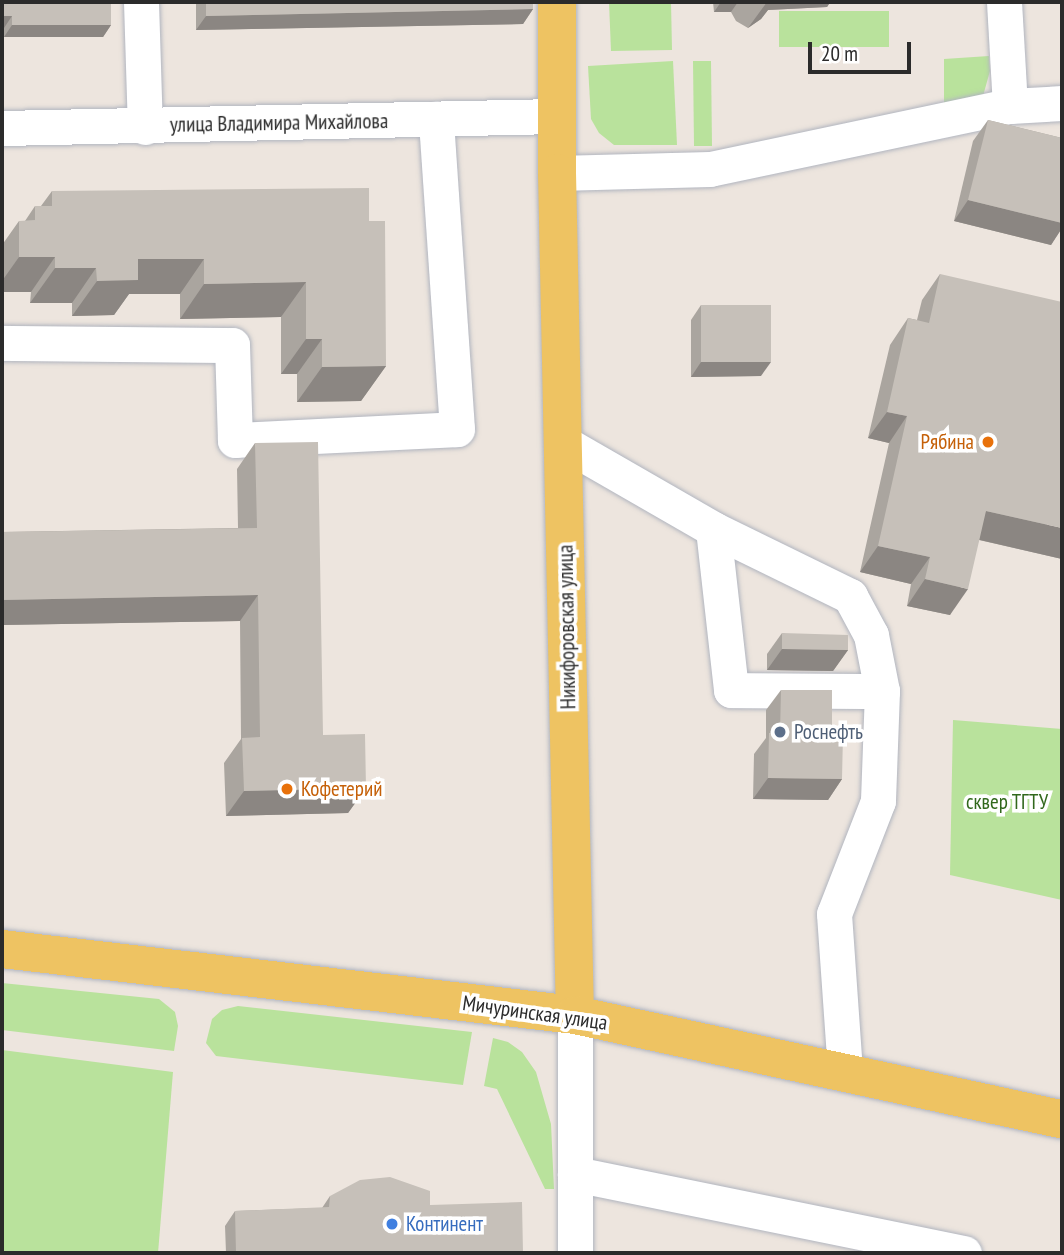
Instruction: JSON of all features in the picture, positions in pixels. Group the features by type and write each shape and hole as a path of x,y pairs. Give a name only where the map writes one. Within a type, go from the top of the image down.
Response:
{"main road":[{"name":"Никифоровская улица","path":"557,2 557,173 575,1015"},
{"name":"Мичуринская улица","path":"2,948 575,1015 1062,1119"}],"street":[{"path":"141,2 145,127"},
{"path":"1004,2 1010,106"},
{"path":"557,173 710,169 1010,106 1062,103"},
{"name":"улица Владимира Михайлова","path":"2,128 557,116"},
{"path":"2,343 232,345 236,440 457,429 436,119"},
{"path":"562,442 713,529 849,596 872,635 882,691 878,801 834,914 845,1072"},
{"path":"713,529 731,690 882,691"},
{"name":"Никифоровская улица","path":"575,1015 575,1253"},
{"path":"575,1174 964,1253"}],"green space":[{"path":"609,2 671,2 672,50 611,51"},
{"path":"779,11 889,11 889,47 779,47"},
{"path":"989,56 990,71 983,96 944,110 944,59"},
{"path":"673,61 677,145 614,145 599,133 591,119 588,66"},
{"path":"693,61 711,61 712,146 694,146"},
{"name":"сквер ТГТУ","path":"953,720 1062,729 1062,900 950,875"},
{"path":"2,983 159,999 175,1012 178,1026 174,1051 2,1030"},
{"path":"238,1006 472,1032 463,1085 216,1056 206,1043 212,1019 222,1010"},
{"path":"493,1038 508,1042 522,1052 536,1072 551,1124 554,1189 545,1189 497,1089 484,1086"},
{"path":"2,1050 173,1072 158,1253 2,1253"}],"building":[{"path":"2,2 111,2 111,25 12,25 12,16 2,16"},
{"path":"206,2 533,2 533,9 206,16"},
{"path":"988,120 1062,138 1062,223 968,200"},
{"path":"369,188 369,221 385,221 386,366 322,367 322,339 306,339 306,282 204,284 204,259 138,259 138,280 97,281 96,268 55,268 55,257 19,257 19,221 35,220 35,206 52,206 52,191"},
{"path":"940,274 1062,302 1062,528 986,511 968,589 925,579 930,557 878,546 907,416 887,412 908,318 929,323"},
{"path":"701,305 771,305 771,362 701,362"},
{"path":"318,442 323,735 365,734 366,788 244,791 242,738 260,737 258,595 2,600 2,532 257,528 255,443"},
{"path":"782,633 848,635 848,650 782,649"},
{"path":"781,690 832,690 832,735 843,735 842,779 768,778 769,733 780,733"},
{"name":"Континент","path":"390,1177 430,1191 430,1205 522,1202 523,1253 236,1253 235,1211 329,1207 330,1196 360,1180"}],"place":[{"name":"Рябина","path":"988,442"},
{"name":"Роснефть","path":"780,732"},
{"name":"Кофетерий","path":"287,789"},
{"name":"Континент","path":"392,1224"}]}
